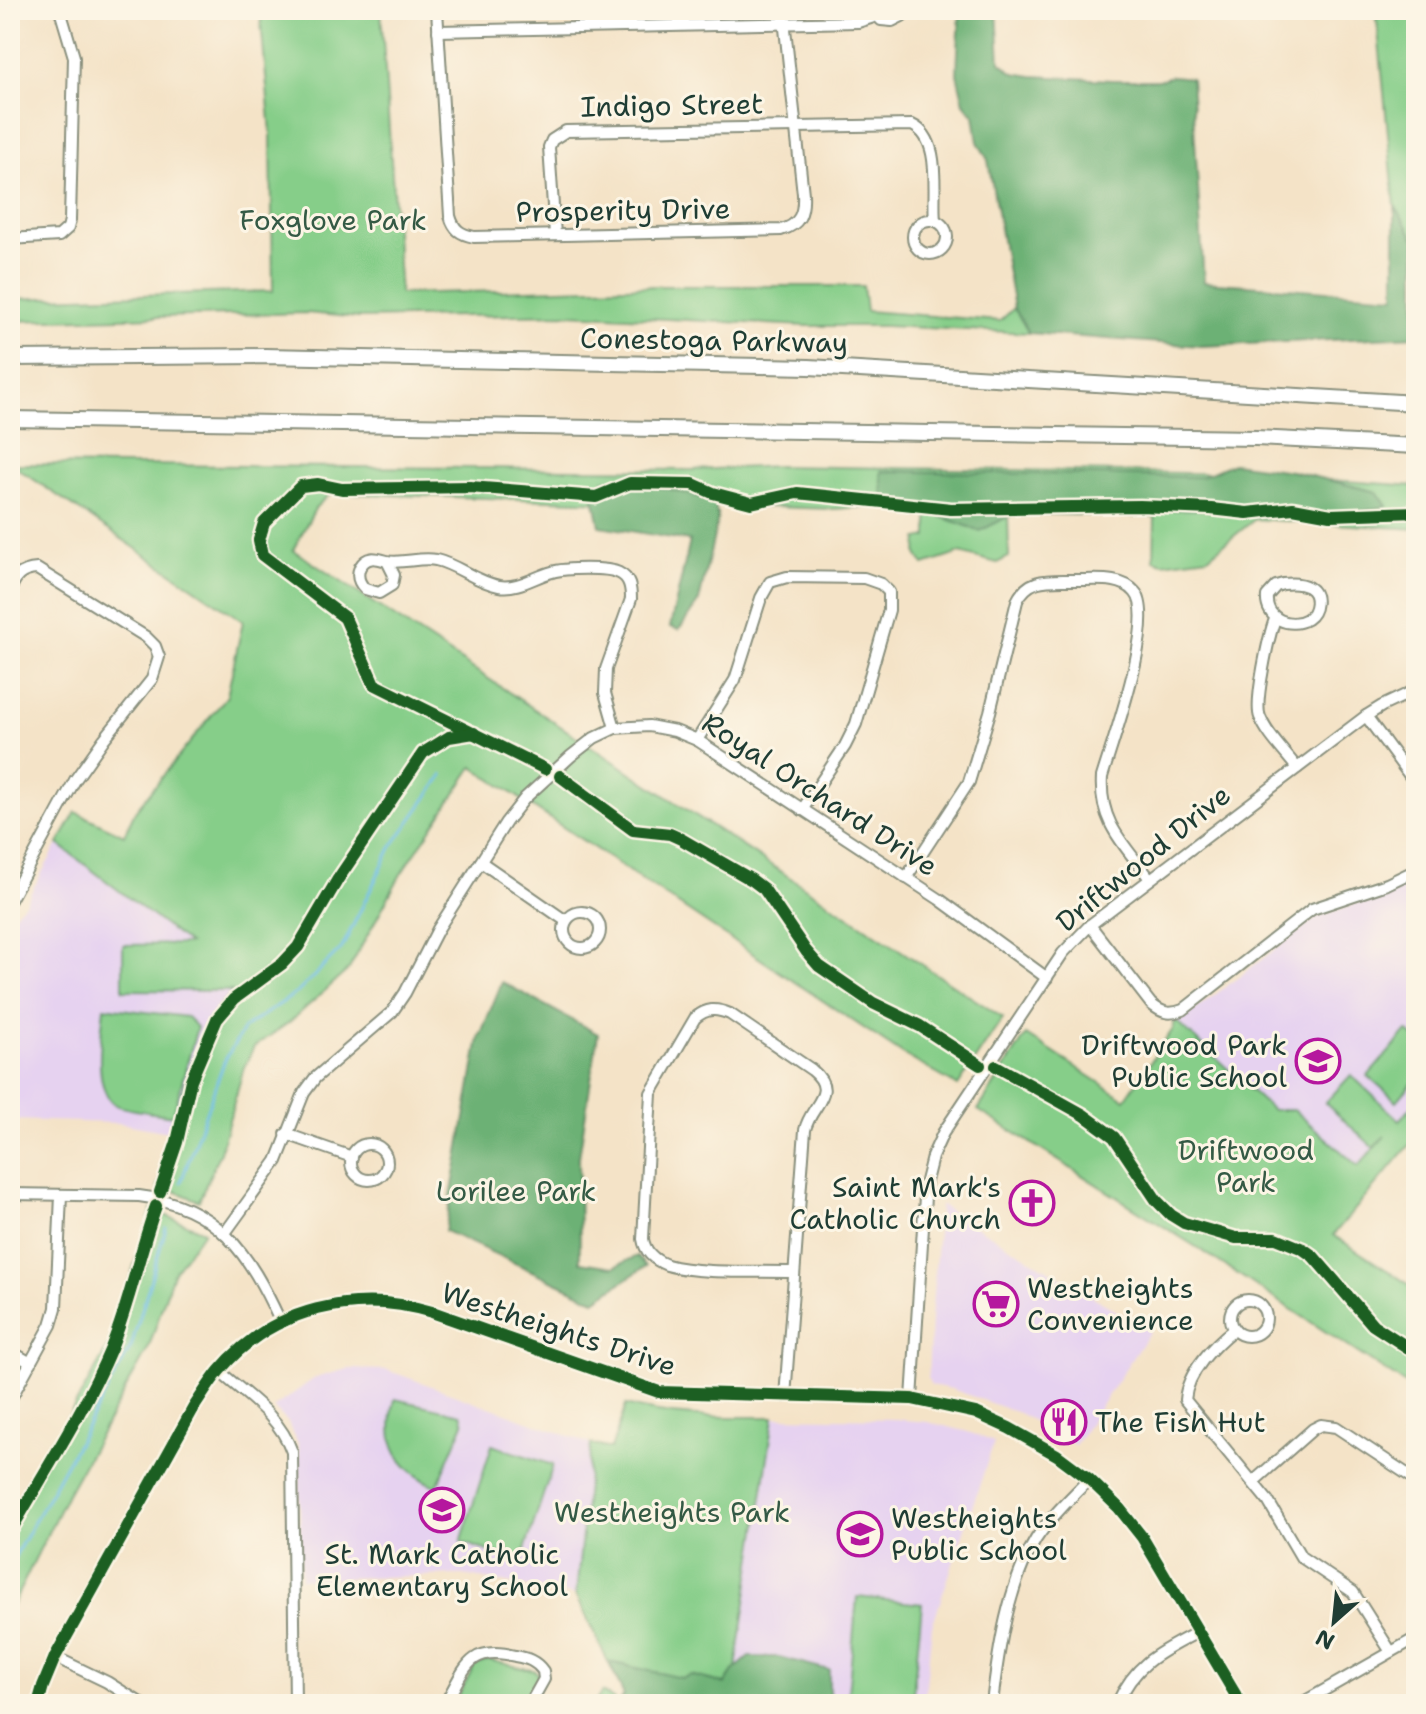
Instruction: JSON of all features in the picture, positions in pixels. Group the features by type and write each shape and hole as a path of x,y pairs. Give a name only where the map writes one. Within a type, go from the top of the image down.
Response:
{"highway":[{"name":"Conestoga Parkway","path":"10,358 265,356 809,367 1416,403"},
{"path":"10,419 1256,438 1416,446"}],"street":[{"path":"10,239 59,236 68,228 70,220 74,57 60,10"},
{"name":"Prosperity Drive","path":"437,10 450,216 453,227 462,234 474,237 788,229 796,224 803,205 783,10"},
{"path":"438,31 858,22 875,13 881,20 892,21 902,16 905,10"},
{"path":"795,127 902,125 918,128 926,135 931,150 935,221"},
{"name":"Indigo Street","path":"555,235 549,147 552,140 566,131 795,127"},
{"path":"387,561 434,560 500,586 523,583 561,569 619,573 627,579 631,599 606,669 605,693 615,728"},
{"path":"10,592 17,576 25,570 37,569 146,637 155,646 159,657 152,679 75,780 10,900"},
{"path":"697,740 735,680 761,598 770,582 778,578 864,578 881,584 889,592 889,610 856,724 802,810"},
{"path":"906,878 969,782 1017,601 1030,584 1047,580 1119,582 1134,590 1141,601 1142,627 1138,653 1102,777 1101,798 1112,829 1150,879"},
{"path":"1291,583 1306,586 1315,594 1316,606 1308,618 1301,621 1275,619 1267,605 1267,596 1276,586 1291,583"},
{"path":"1275,619 1270,632 1258,713 1297,768"},
{"name":"Driftwood Drive","path":"912,1399 926,1181 932,1157 943,1133 1074,939 1366,716 1416,690"},
{"path":"1366,716 1416,784"},
{"name":"Royal Orchard Drive","path":"225,1233 277,1161 304,1093 315,1078 392,1012 438,929 525,798 594,738 615,728 649,726 675,731 697,740 939,899 1047,978"},
{"path":"481,862 566,921"},
{"path":"1090,925 1151,1004 1160,1012 1173,1014 1183,1010 1312,909 1387,884 1416,870"},
{"path":"785,1397 805,1130 823,1097 822,1079 730,1014 708,1010 695,1018 651,1093 645,1248 653,1258 686,1268 793,1272"},
{"path":"286,1134 352,1157"},
{"path":"10,1194 159,1198 186,1207 206,1217 243,1254 262,1283 280,1321"},
{"path":"10,1400 51,1325 56,1308 61,1195"},
{"name":"Westheights Drive","path":"38,1704 55,1657 194,1407 219,1371 244,1346 280,1321 321,1307 357,1302 404,1303 659,1392 912,1399 976,1413 1025,1435 1089,1479 1119,1508 1142,1537 1241,1704"},
{"path":"1234,1329 1215,1344 1189,1383 1185,1400 1268,1501 1301,1557 1353,1592 1391,1652"},
{"path":"10,1351 31,1363"},
{"path":"219,1371 272,1417 285,1433 292,1452 295,1704"},
{"path":"1253,1482 1321,1425 1336,1427 1416,1480"},
{"path":"992,1704 999,1643 1029,1553 1044,1529 1089,1479"},
{"path":"1117,1704 1130,1678 1145,1662 1198,1632"},
{"path":"1300,1704 1416,1638"},
{"path":"445,1704 467,1664 484,1653 502,1652 534,1662 543,1671 544,1679 530,1704"},
{"path":"55,1657 107,1682 142,1704"}],"shaded area":[{"path":"58,844 240,984 217,1007 184,1088 174,1133 120,1123 10,1120 10,919 25,903"},
{"name":"Driftwood Park Public School","path":"1416,880 1416,1102 1358,1166 1294,1110 1272,1110 1175,1020 1186,1017 1319,916 1405,887"},
{"path":"940,1205 1150,1331 1075,1445 1021,1414 952,1389 931,1385 928,1379"},
{"name":"St. Mark Catholic Elementary School","path":"348,1369 387,1370 591,1444 576,1595 462,1575 301,1579 299,1445 288,1422 273,1408 315,1378"},
{"name":"Westheights Public School","path":"774,1417 927,1422 994,1442 932,1626 924,1704 811,1704 733,1689"}],"green space":[{"name":"Foxglove Park","path":"260,10 381,10 400,294 658,286 863,286 866,311 1000,321 1014,308 1029,333 568,314 359,318 307,313 10,321 10,299 273,291 271,133"},
{"path":"960,10 997,10 1000,62 1014,73 1112,80 1159,80 1172,76 1191,78 1204,282 1395,296 1395,206 1416,241 1416,336 1201,346 1029,333 1014,308 988,160 978,142 974,115 964,103 957,74"},
{"path":"1376,10 1416,10 1416,241 1395,206"},
{"path":"1233,463 1291,471 1377,492 1387,506 1351,514 1254,516 1197,509 1011,515 980,531 934,514 884,505 881,471 1201,477"},
{"path":"11,464 691,470 779,466 1241,474 1416,486 1416,529 1255,519 1208,557 1163,563 1154,560 1155,517 1008,513 1009,557 997,563 960,553 924,565 917,554 918,539 928,537 928,509 876,506 834,509 331,493 316,507 293,550 1003,1018 958,1086 904,1055 473,767 401,874 349,969 291,1021 254,1047 244,1067 220,1152 199,1201 158,1188 184,1088 205,1026 233,991 123,990 123,945 189,944 58,844 76,812 124,835 135,811 227,696 243,621"},
{"path":"604,480 665,488 714,501 718,518 699,601 679,630 670,627 690,541 600,526 593,491"},
{"name":"Lorilee Park","path":"502,982 598,1034 579,1157 580,1262 614,1267 637,1256 646,1266 595,1300 445,1231 479,1038"},
{"path":"104,1007 187,1017 197,1027 173,1116 121,1107 108,1098 103,1087 100,1060"},
{"name":"Driftwood Park","path":"1175,1020 1272,1110 1294,1110 1358,1166 1385,1136 1373,1147 1325,1103 1351,1075 1399,1120 1416,1102 1416,1138 1333,1235 1416,1289 1416,1391 1201,1250 978,1110 1026,1035 1125,1099 1173,1029"},
{"path":"1407,1031 1416,1038 1416,1079 1397,1101 1368,1076"},
{"path":"152,1210 204,1231 173,1273 149,1347 67,1494 10,1610 10,1520 107,1349"},
{"path":"395,1399 461,1414 464,1423 437,1487 411,1471 396,1452 391,1428"},
{"name":"Westheights Park","path":"626,1405 681,1415 774,1417 733,1688 811,1704 594,1704 602,1692 619,1703 624,1695 576,1595 591,1444 611,1449"},
{"path":"492,1445 553,1465 521,1562 461,1542"},
{"path":"857,1597 922,1604 912,1704 847,1704"},
{"path":"749,1657 779,1657 829,1670 829,1692 834,1704 619,1704 624,1695 609,1662 682,1678 691,1675 725,1684 734,1670"},
{"path":"489,1660 538,1674 538,1681 523,1704 454,1704 475,1664"}],"waterway":[{"path":"181,1182 224,1062 244,1028 298,992 342,948 391,848 443,775"},
{"path":"10,1565 131,1347 166,1228"}],"cycle path":[{"path":"545,769 374,684 345,618 262,555 259,540 264,523 301,486 318,484 342,489 470,487 596,497 630,483 693,484 751,503 797,493 951,509 1140,506 1247,513 1293,508 1331,515 1416,512"},
{"path":"160,1192 177,1142 191,1080 217,1019 234,999 282,964 298,947 338,879 423,753 449,737 474,733"},
{"path":"560,776 633,830 670,834 752,880 764,889 819,966 873,1003 920,1026 980,1065"},
{"path":"996,1066 1084,1115 1114,1137 1157,1201 1171,1215 1184,1223 1236,1238 1276,1238 1303,1249 1313,1256 1373,1325 1416,1353"},
{"path":"10,1532 76,1419 111,1348 156,1206"},
{"path":"38,1704 55,1657 194,1407 219,1371 240,1349 289,1319 316,1309 374,1303 403,1305 432,1312 659,1392 912,1399 976,1413 1009,1428 1057,1455 1089,1479 1119,1508 1142,1537 1241,1704"}],"place":[{"name":"Driftwood Park Public School","path":"1318,1061"},
{"name":"Saint Mark's Catholic Church","path":"1032,1203"},
{"name":"Westheights Convenience","path":"996,1304"},
{"name":"The Fish Hut","path":"1064,1422"},
{"name":"St. Mark Catholic Elementary School","path":"442,1510"},
{"name":"Westheights Public School","path":"860,1534"}]}
